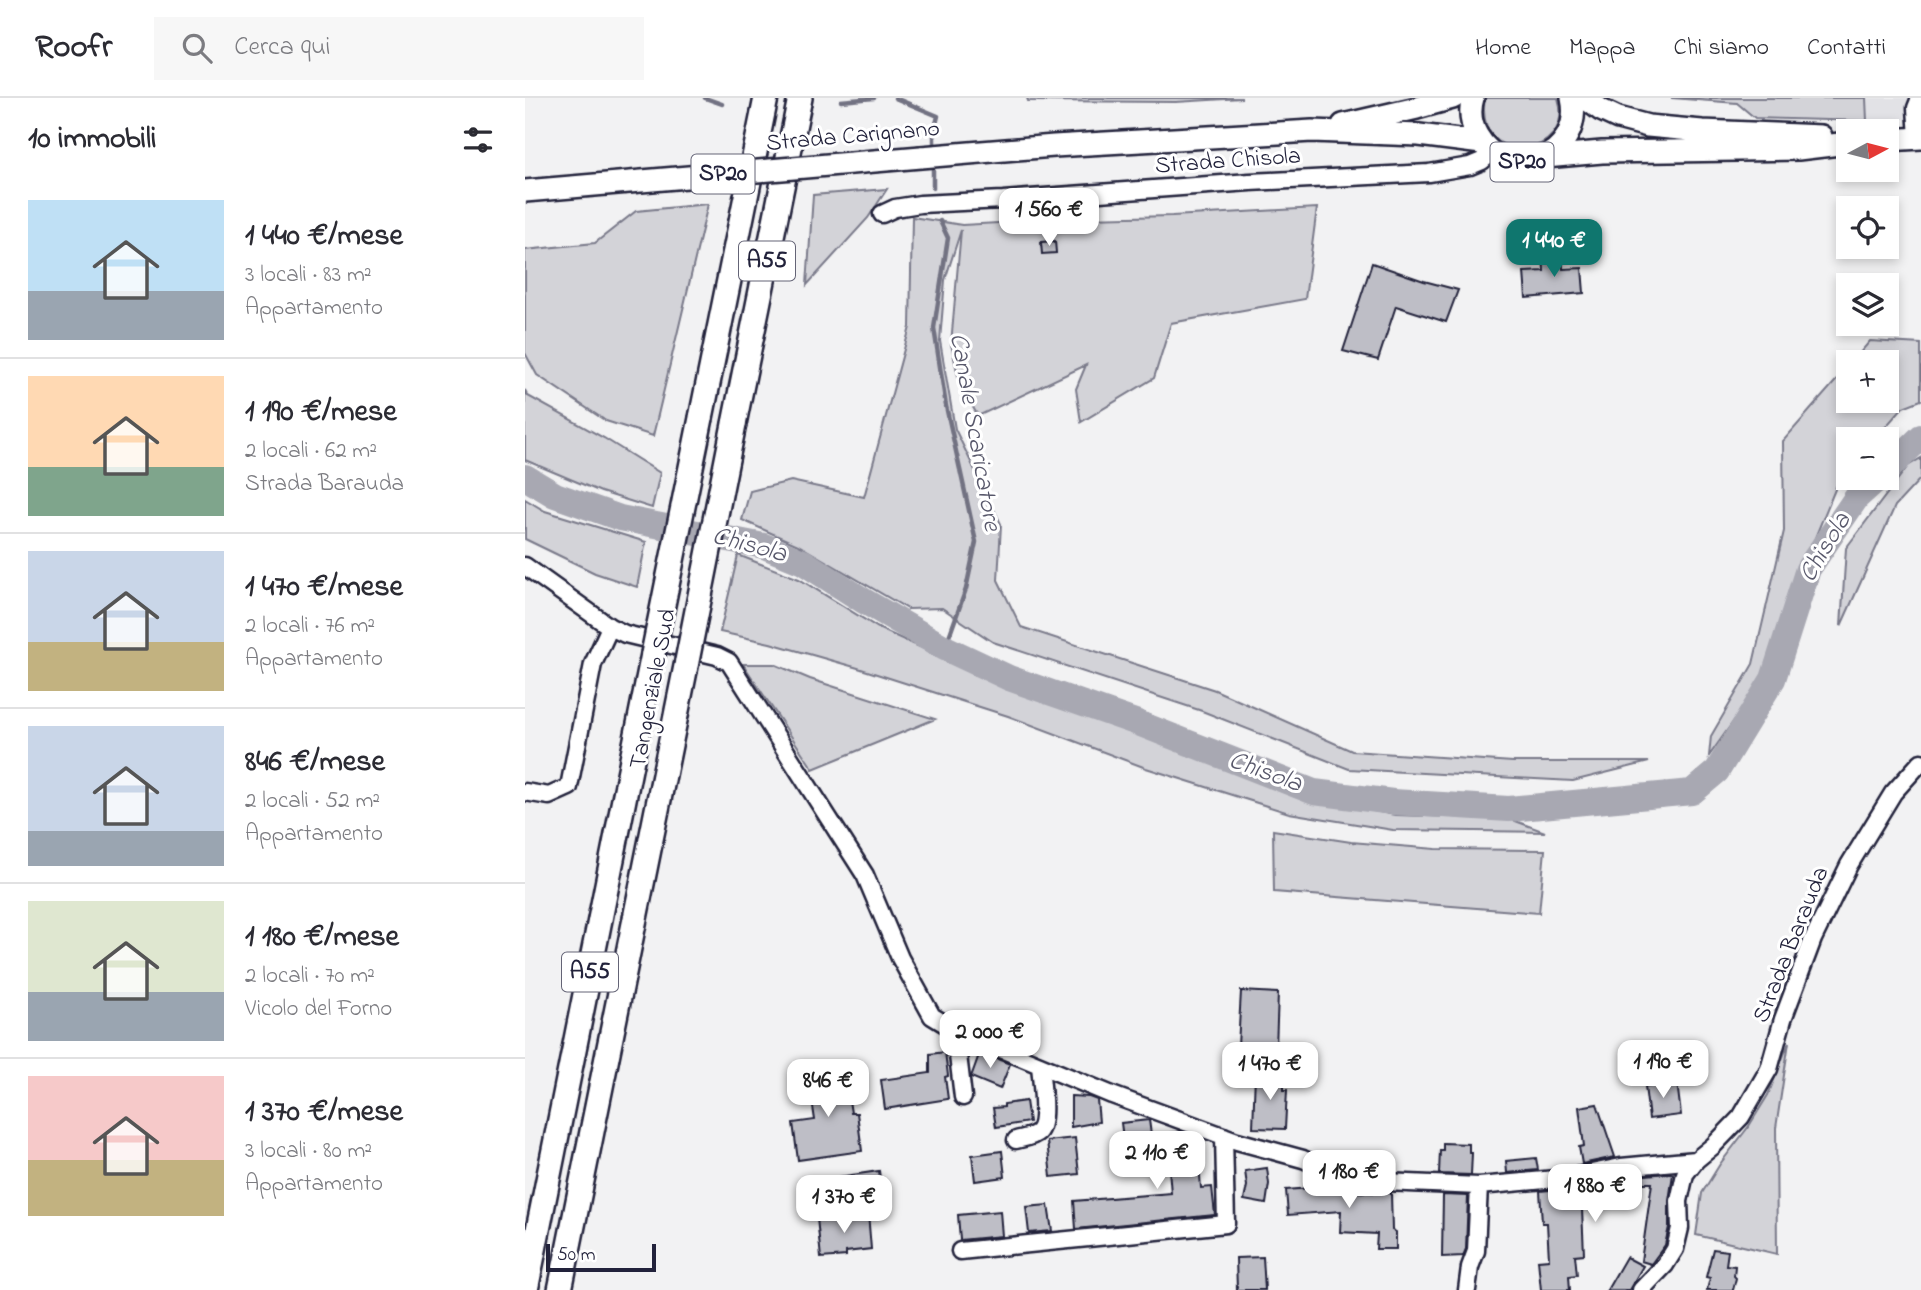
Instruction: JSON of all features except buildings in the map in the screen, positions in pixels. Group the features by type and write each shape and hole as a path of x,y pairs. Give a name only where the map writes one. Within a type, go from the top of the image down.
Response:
{"highway":[{"name":"Tangenziale Sud","path":"526,1290 766,98"},
{"name":"Tangenziale Sud","path":"559,1290 800,98"},
{"path":"790,145 809,98"}],"main road":[{"name":"SP20","path":"1312,131 1453,98"},
{"name":"SP20","path":"1473,98 1471,118 1475,131 1487,148"},
{"name":"SP20","path":"1545,157 1562,143 1570,131 1573,116 1571,98"},
{"name":"SP20","path":"1585,98 1618,118 1648,126 1792,134 1836,140"},
{"name":"SP20","path":"1312,131 1419,135 1487,148 1506,160 1521,162 1602,152 1798,149 1836,143"},
{"name":"Strada Carignano","path":"525,191 1054,146 1312,131"},
{"path":"1899,139 1919,138"}],"street":[{"path":"1919,138 1916,108 1920,98"},
{"name":"Strada Chisola","path":"882,214 895,208 921,204 1429,173 1470,166 1482,161 1487,148"},
{"path":"525,566 610,627 625,634 716,656 729,662 865,875 900,958 932,1016 955,1030 1112,1095 1224,1136 1303,1159 1343,1177 1361,1181 1479,1186 1567,1178 1621,1167 1696,1160"},
{"path":"525,792 549,796 569,787 593,664 610,627"},
{"name":"Strada Barauda","path":"1641,1290 1665,1265 1675,1249 1680,1228 1679,1200 1685,1174 1741,1117 1769,1069 1783,1019 1813,939 1849,865 1893,793 1921,762"},
{"path":"955,1030 963,1097"},
{"path":"1016,1140 1036,1134 1041,1127 1041,1065"},
{"path":"960,1251 1226,1224 1224,1136"},
{"path":"1468,1290 1470,1267 1476,1251 1479,1186"}],"shaded area":[{"path":"1027,98 1242,98 1176,102 1028,101"},
{"path":"1485,98 1558,98 1560,119 1553,134 1540,144 1524,148 1508,146 1494,137 1485,121"},
{"path":"1671,98 1866,98 1867,119 1755,118 1737,103"},
{"path":"1866,98 1921,98 1921,118 1867,119"},
{"path":"887,189 868,218 807,285 813,195"},
{"path":"708,204 653,436 606,421 537,375 525,353 525,250 595,243 636,211"},
{"path":"1317,208 1305,299 1171,323 1154,378 1081,422 1076,389 1086,365 978,416 960,385 951,344 961,230 945,280 940,341 955,429 1001,524 998,580 1021,627 1215,690 1352,751 1513,762 1649,762 1573,781 1349,769 1202,711 993,642 942,608 908,609 798,545 742,520 750,491 791,481 864,497 910,327 912,217 962,225"},
{"path":"1870,341 1921,344 1921,400 1903,407 1899,412 1899,350 1862,350"},
{"path":"1836,381 1836,413 1898,413 1886,427 1836,427 1836,487 1807,557 1766,675 1709,756 1711,736 1753,664 1784,531 1783,441"},
{"path":"525,390 528,396 660,473 652,508 601,492 525,460"},
{"path":"1921,458 1921,478 1895,506 1841,626 1846,548 1890,490 1899,490 1899,478 1908,466"},
{"path":"525,499 545,511 646,542 637,587 595,573 525,539"},
{"path":"738,555 799,579 880,629 1019,692 1161,742 1296,797 1395,815 1510,819 1545,832 1393,830 1289,813 1146,768 1008,716 858,668 720,632"},
{"path":"743,664 774,664 810,679 935,719 813,769"},
{"path":"1273,830 1351,842 1436,849 1545,850 1539,913 1274,892"},
{"path":"1789,1042 1776,1128 1777,1254 1696,1235 1702,1193 1768,1095"}],"waterway":[{"name":"Canale Scaricatore","path":"705,98 722,104"},
{"name":"Canale Scaricatore","path":"841,101 874,98"},
{"name":"Canale Scaricatore","path":"895,98 938,116 934,148"},
{"name":"Canale Scaricatore","path":"933,161 933,188"},
{"name":"Canale Scaricatore","path":"940,221 948,238 934,328 946,406 976,542 966,589 945,648"},
{"name":"Chisola","path":"1899,458 1921,437"},
{"name":"Chisola","path":"525,477 555,495 620,518 764,546 803,562 945,648 1009,678 1138,723 1314,792 1393,802 1509,809 1692,792 1717,771 1773,679 1808,569 1857,497 1865,490"}]}
